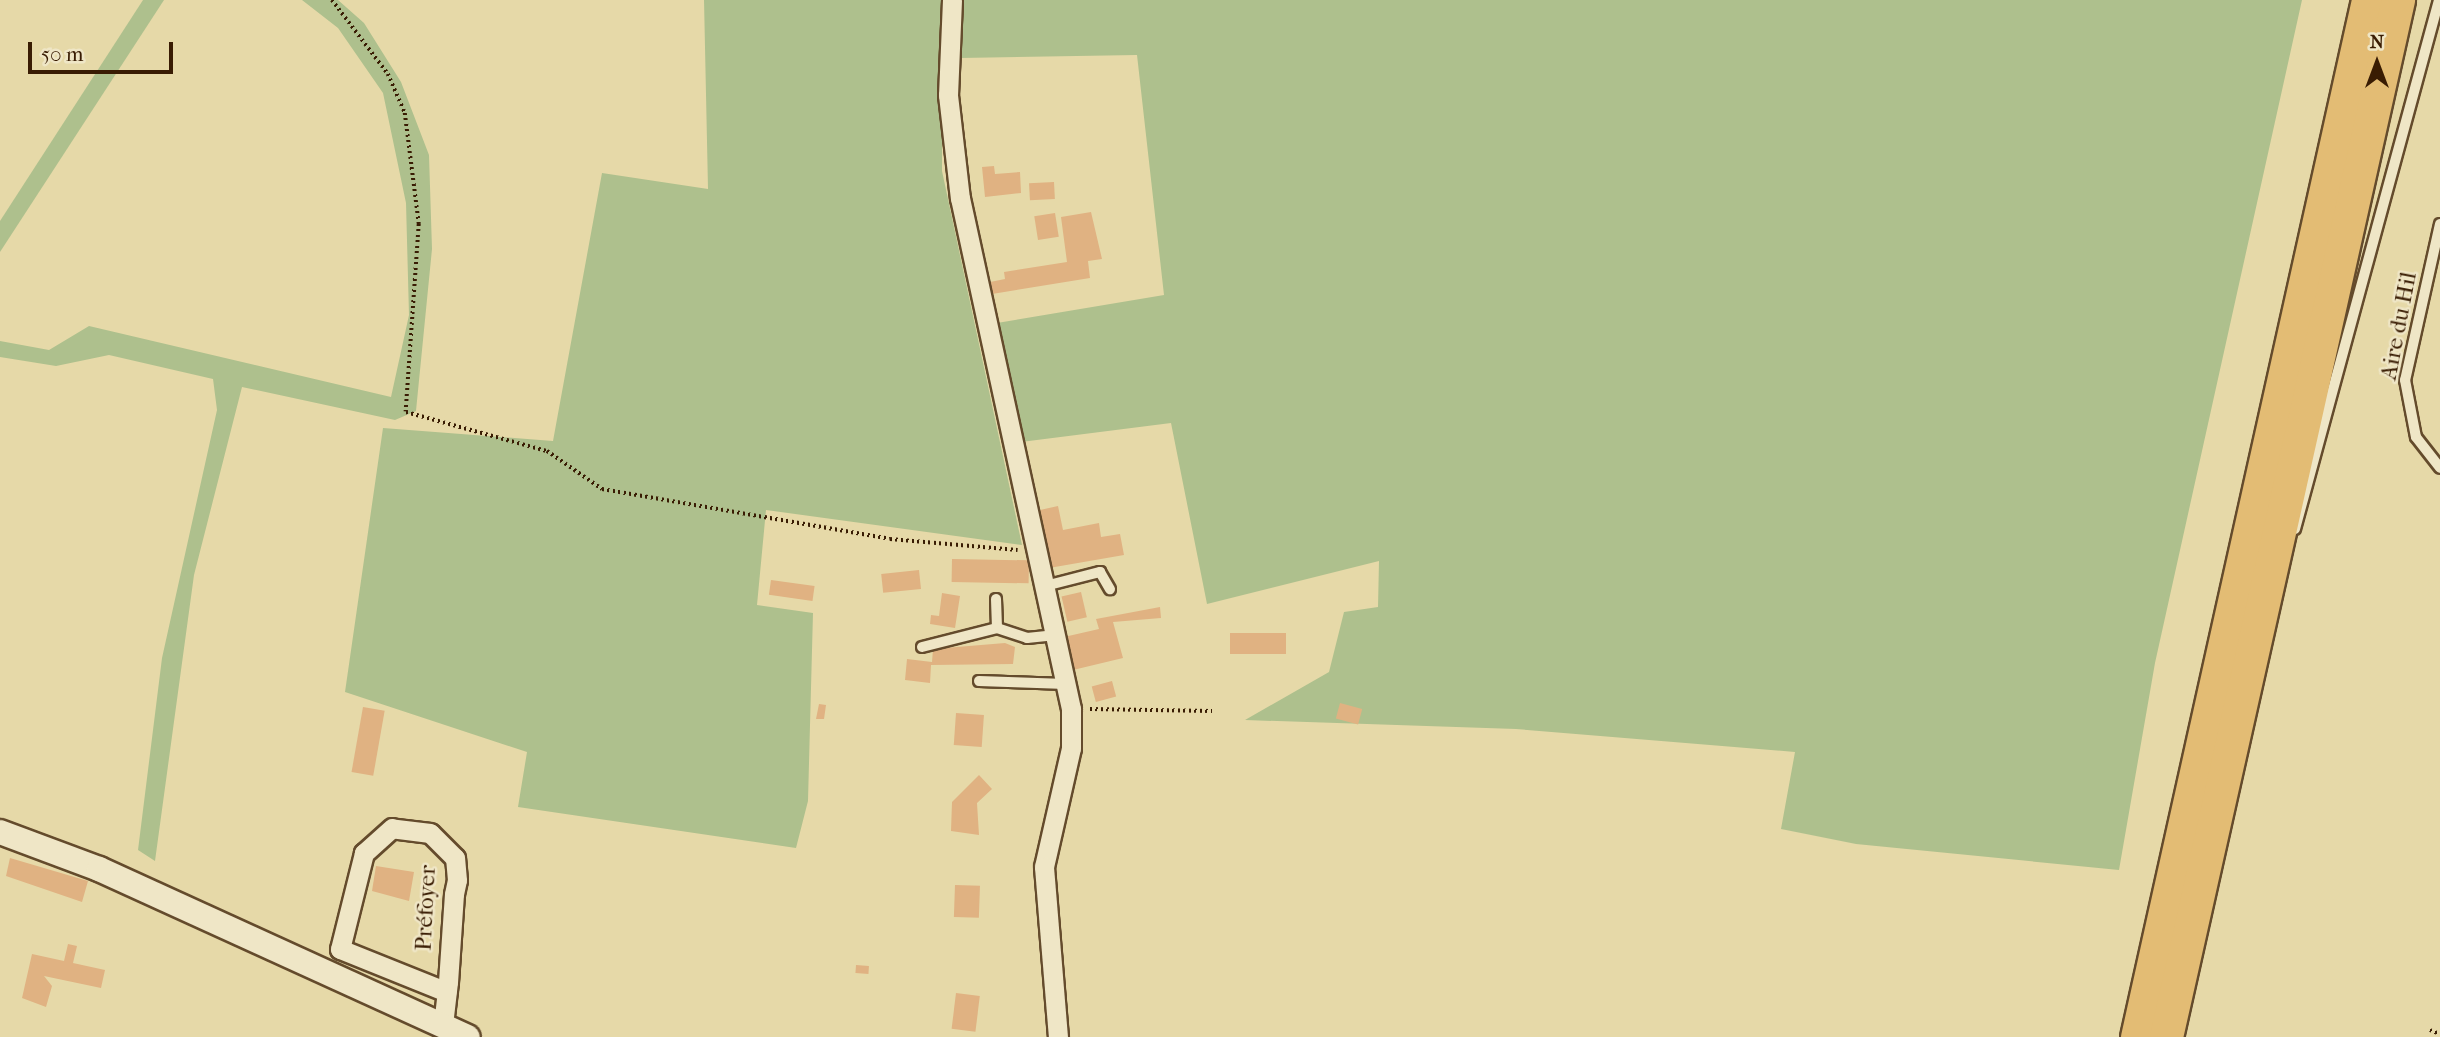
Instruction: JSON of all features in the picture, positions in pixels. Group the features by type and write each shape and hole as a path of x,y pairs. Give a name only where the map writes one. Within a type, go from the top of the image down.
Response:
{"highway":[{"path":"2137,1037 2368,0"},
{"path":"2166,1037 2398,0"}],"street":[{"path":"952,0 951,146 1070,709 1070,748 1044,867 1058,1037"},
{"name":"Préfoyer","path":"443,1025 447,992 455,858 430,833 392,828 364,853 340,949 447,992"},
{"path":"0,832 99,869 468,1037"}],"lane":[{"path":"2267,590 2300,517 2439,0"},
{"name":"Aire du Hil","path":"2440,224 2405,380 2416,437 2440,468"},
{"path":"1045,586 1100,572 1110,589"},
{"path":"996,599 997,628"},
{"path":"922,647 997,628 1027,638 1056,635"},
{"path":"979,681 1066,684"}],"path":[{"path":"332,0 388,74 405,113 419,224 406,412 547,451 602,489 890,539 1037,552"},
{"path":"1070,709 1212,711"},
{"path":"2430,1030 2440,1034"}],"green space":[{"path":"143,0 164,0 0,252 0,221"},
{"path":"302,0 338,0 364,23 401,82 429,155 432,249 416,411 395,420 242,387 194,575 155,861 138,850 162,658 217,410 213,379 109,355 56,366 0,357 0,341 49,350 89,326 391,397 409,315 406,203 383,93 338,28"},
{"path":"704,0 942,0 942,171 1022,545 766,510 757,605 813,613 808,801 796,848 518,807 527,752 345,692 383,428 553,441 602,173 708,189"},
{"path":"962,0 2302,0 2155,663 2119,870 1856,844 1781,829 1795,752 1516,729 1245,720 1329,672 1344,612 1378,607 1379,561 1207,604 1171,423 1021,442 997,323 1164,295 1137,55 960,58"}],"building":[{"path":"994,166 995,174 1020,172 1021,193 985,197 982,167"},
{"path":"1054,182 1055,199 1030,200 1029,183"},
{"path":"1091,212 1102,259 1088,261 1090,278 992,294 990,282 1005,279 1004,272 1067,262 1061,217"},
{"path":"1055,213 1059,237 1038,240 1034,216"},
{"path":"1058,506 1063,530 1099,523 1101,537 1120,534 1124,555 1049,568 1040,510"},
{"path":"952,559 1029,560 1029,583 952,582"},
{"path":"919,570 921,589 883,593 881,574"},
{"path":"771,580 815,586 812,601 769,595"},
{"path":"1081,592 1087,617 1067,622 1062,596"},
{"path":"942,593 960,596 955,628 930,624 931,615 939,616"},
{"path":"1160,607 1161,618 1113,622 1123,658 1073,670 1064,637 1099,629 1096,619"},
{"path":"1230,633 1286,633 1286,654 1230,654"},
{"path":"1005,643 1015,647 1013,664 931,665 930,683 905,680 907,659 932,662 933,649"},
{"path":"1112,681 1116,696 1096,702 1092,686"},
{"path":"1340,703 1362,709 1358,724 1336,718"},
{"path":"819,704 826,705 824,719 816,719"},
{"path":"363,707 385,711 373,776 352,772"},
{"path":"956,713 984,715 982,747 954,745"},
{"path":"979,775 992,789 977,803 979,835 951,831 952,802"},
{"path":"10,858 88,881 82,902 6,876"},
{"path":"376,866 414,872 409,901 372,891"},
{"path":"955,885 980,886 979,918 954,917"},
{"path":"68,944 77,946 73,963 105,970 101,988 44,976 52,986 46,1007 22,998 32,954 64,961"},
{"path":"856,965 869,966 868,974 855,973"},
{"path":"956,993 980,996 975,1032 952,1029"}]}
